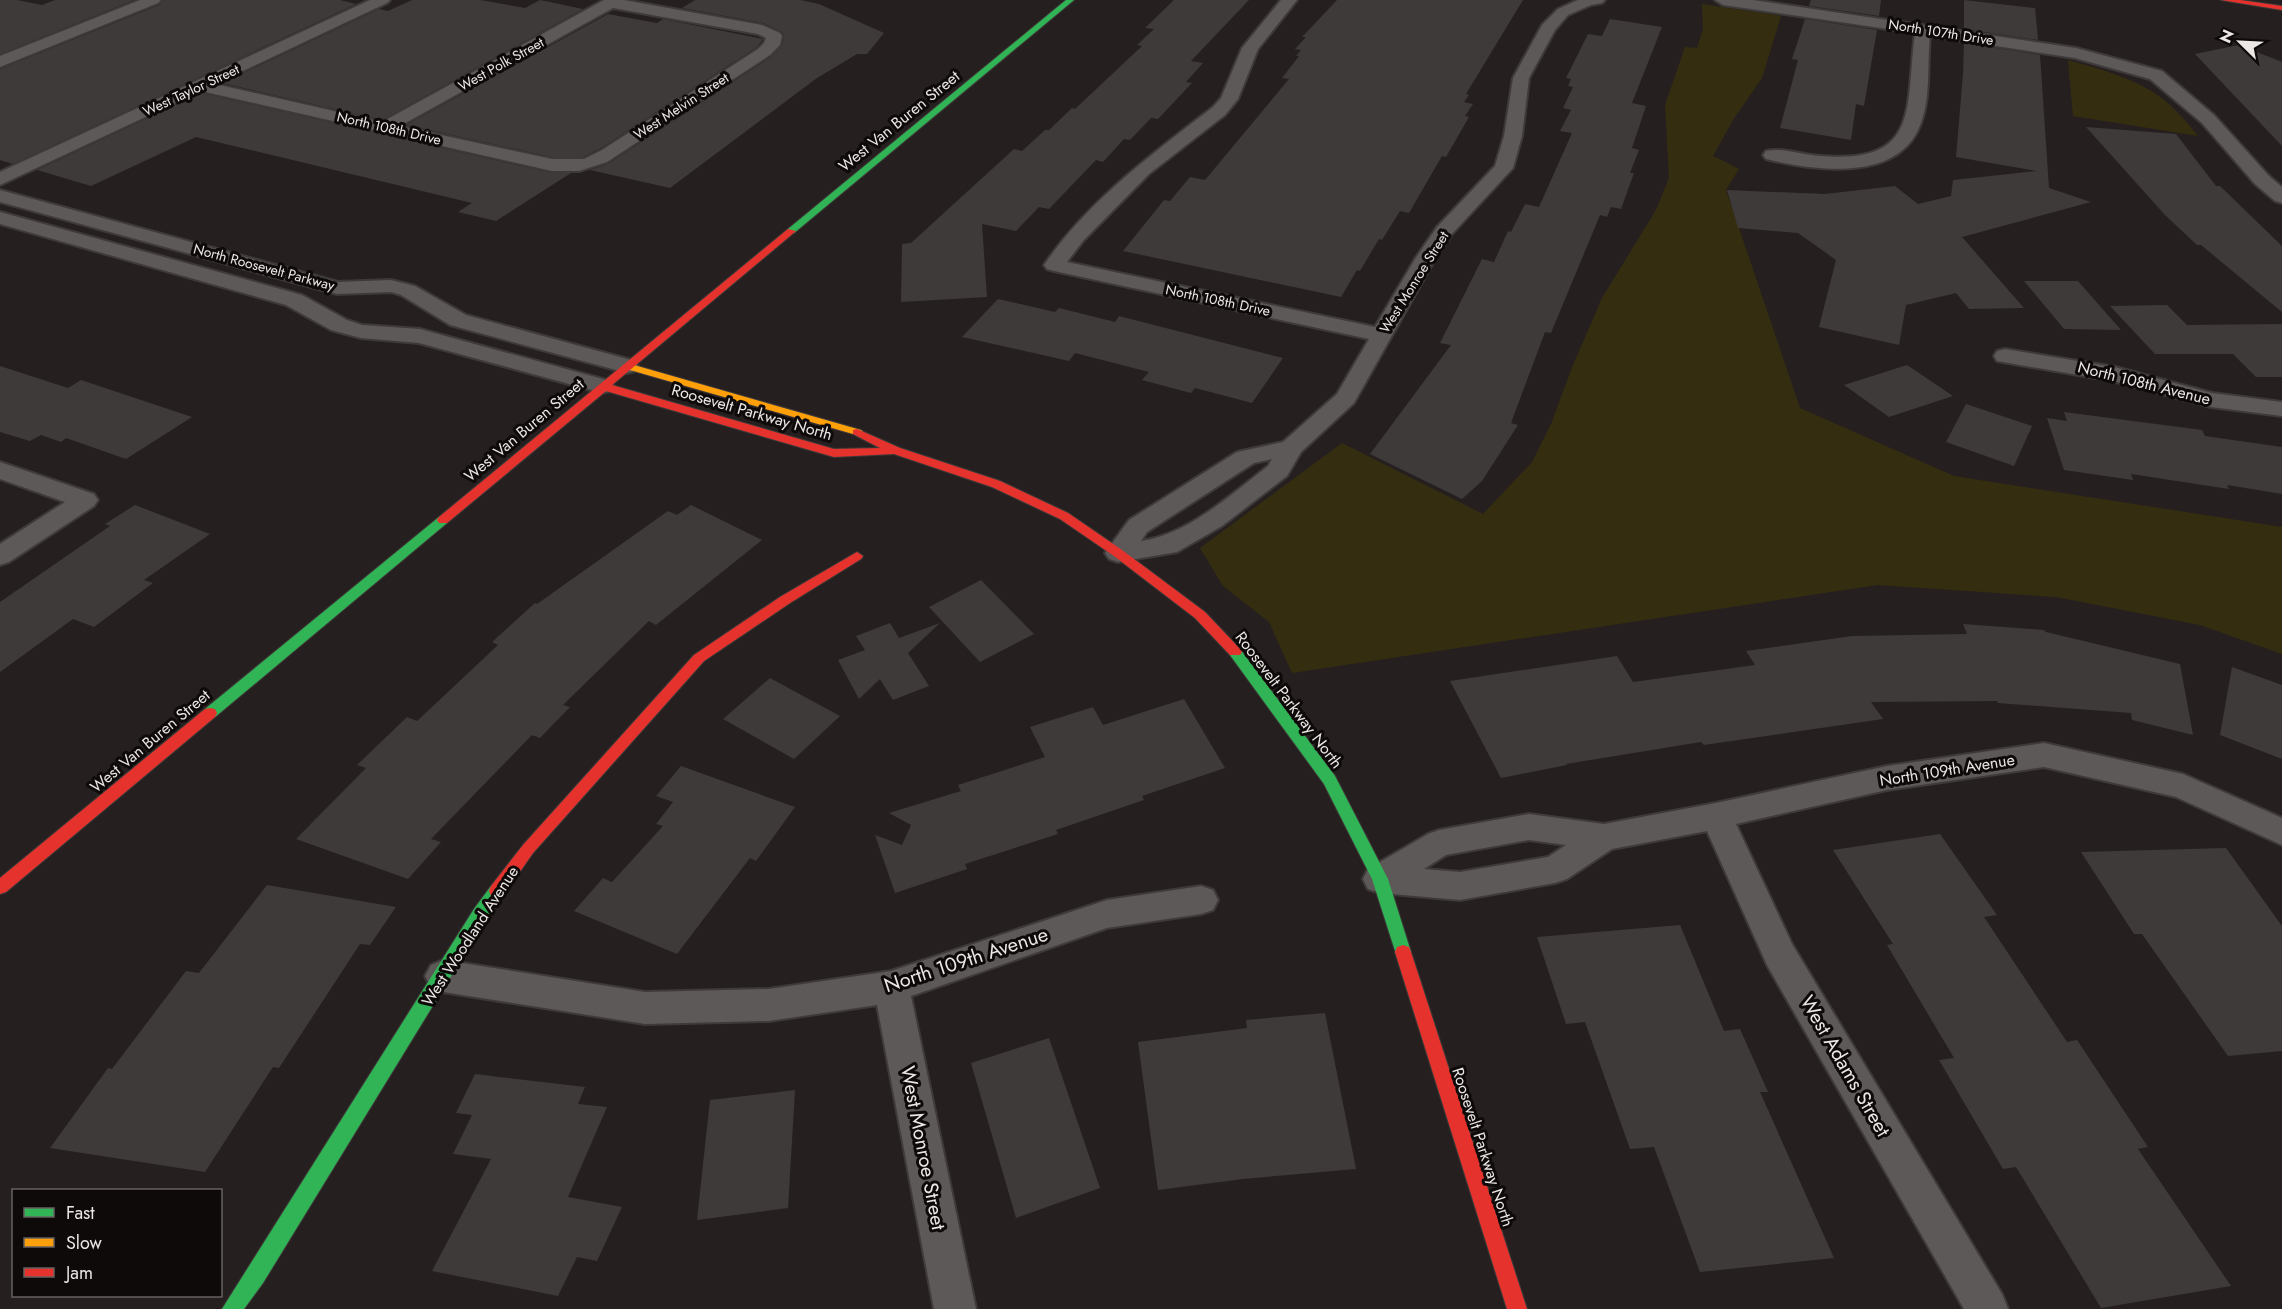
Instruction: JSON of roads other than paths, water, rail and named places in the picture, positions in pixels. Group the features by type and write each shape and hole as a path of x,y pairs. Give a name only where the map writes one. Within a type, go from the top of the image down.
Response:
{"street":[{"path":"0,62 153,0"},
{"name":"West Taylor Street","path":"0,179 382,0"},
{"name":"West Van Buren Street","path":"0,887 1070,0"},
{"name":"North 108th Drive","path":"1289,0 1250,48 1229,99 1219,111 1142,170 1076,237 1054,265 1381,335"},
{"name":"West Monroe Street","path":"1118,553 1168,546 1213,520 1278,471 1291,448 1346,398 1425,259 1444,231 1504,168 1513,136 1521,78 1548,28 1563,12 1590,0"},
{"name":"North 107th Drive","path":"1723,0 2076,53 2156,75 2208,119 2262,180 2282,197"},
{"path":"2225,0 2282,8"},
{"name":"West Melvin Street","path":"579,166 601,161 617,147 764,52 772,45 774,36 762,30 613,2"},
{"name":"West Polk Street","path":"386,127 613,2"},
{"path":"1772,155 1816,162 1845,162 1871,159 1894,152 1906,139 1913,122 1923,30"},
{"name":"North 108th Drive","path":"200,86 552,165 579,166"},
{"name":"North Roosevelt Parkway","path":"0,196 337,288 375,286 408,290 458,320 627,366"},
{"name":"North Roosevelt Parkway","path":"0,218 294,300 339,325 361,331 420,336 602,386"},
{"path":"224,281 251,264"},
{"path":"327,318 375,286"},
{"name":"North 108th Avenue","path":"2006,356 2115,374 2211,400 2282,408"},
{"name":"Roosevelt Parkway North","path":"627,366 851,429 896,451 1005,489 1064,516 1118,553 1200,615 1242,660 1330,780 1380,879 1517,1309"},
{"name":"Roosevelt Parkway North","path":"602,386 834,453 896,451"},
{"path":"0,470 85,500 0,556"},
{"name":"West Woodland Avenue","path":"232,1309 256,1276 480,914 528,849 699,658 785,600 857,556"},
{"name":"North 109th Avenue","path":"1380,879 1439,843 1529,826 1604,837 1716,816 1887,778 2044,755 2183,786 2282,832"},
{"name":"West Adams Street","path":"1716,816 1779,954 1987,1309"},
{"name":"North 109th Avenue","path":"1380,879 1460,886 1555,869 1604,837"},
{"name":"North 109th Avenue","path":"443,976 645,1008 769,1005 891,987 1107,914 1201,900"},
{"name":"West Monroe Street","path":"891,987 955,1309"}]}
